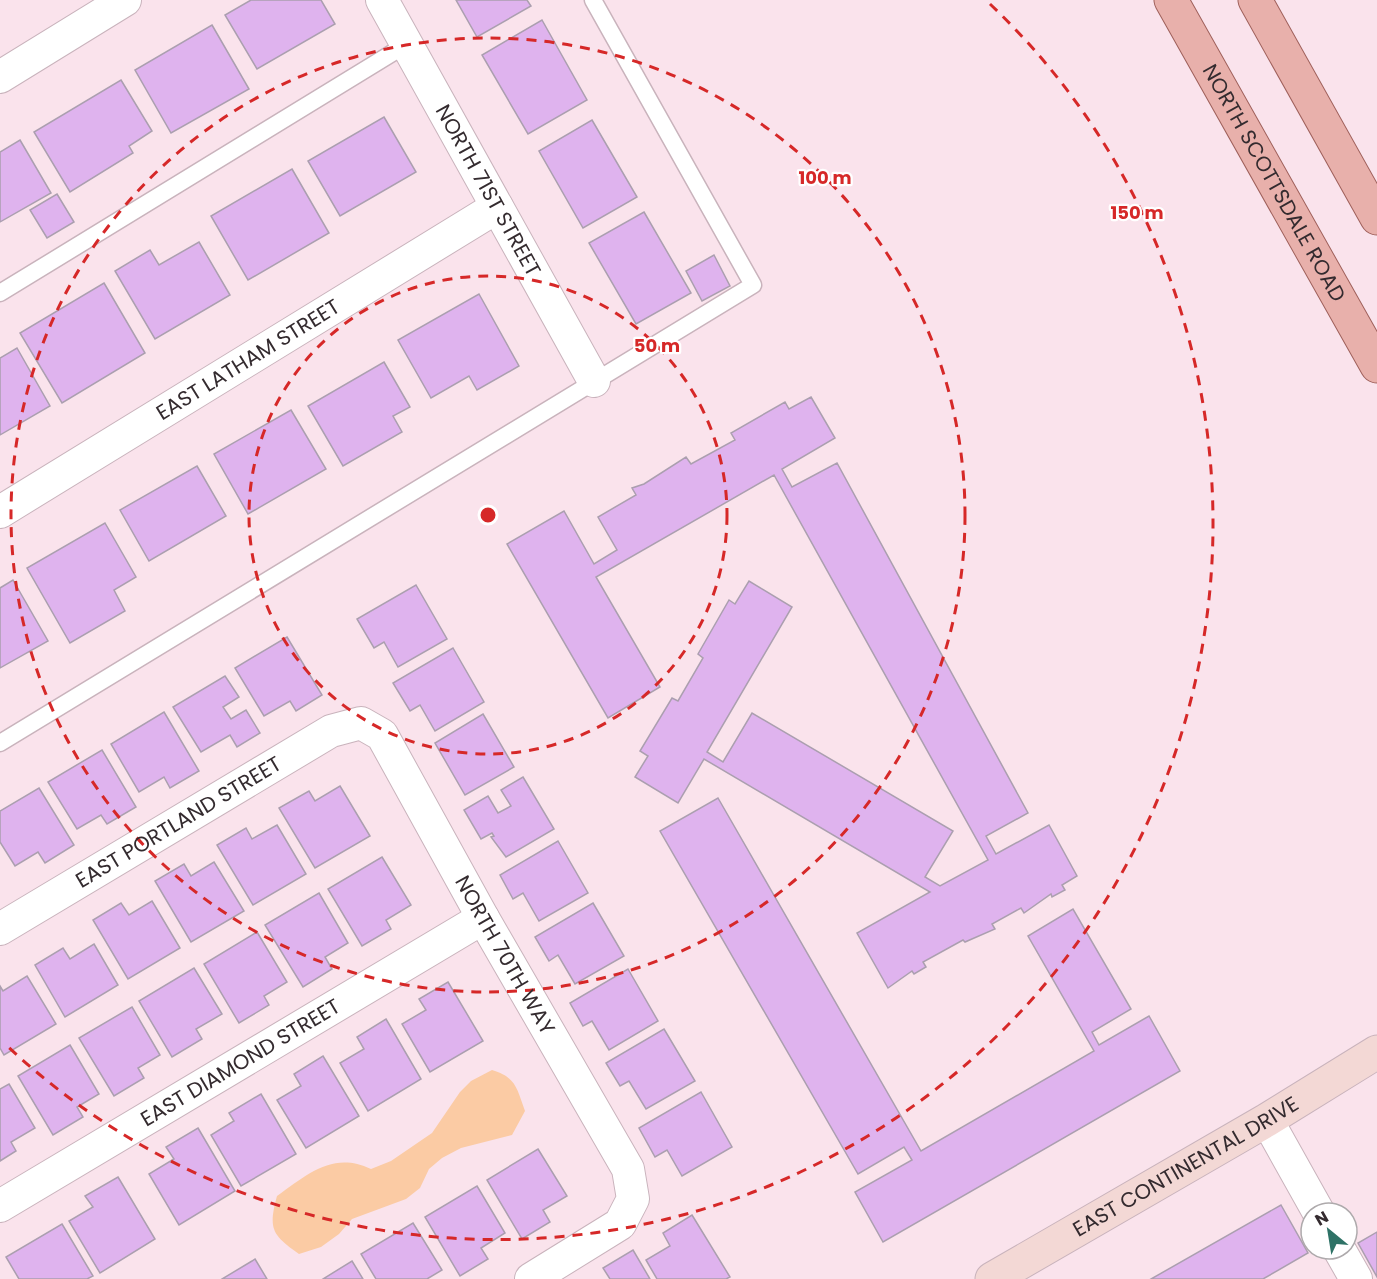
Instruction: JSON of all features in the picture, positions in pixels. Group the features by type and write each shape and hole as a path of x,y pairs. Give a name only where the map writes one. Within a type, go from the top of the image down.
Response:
{"main road":[{"name":"NORTH SCOTTSDALE ROAD","path":"1171,0 1377,366"},
{"path":"1255,0 1377,218"}],"street":[{"path":"0,76 125,0"},
{"name":"NORTH 71ST STREET","path":"382,0 594,381"},
{"name":"EAST LATHAM STREET","path":"0,512 497,207"},
{"name":"NORTH 70TH WAY","path":"361,723 382,735 483,918 628,1168 633,1199 620,1224 531,1279"},
{"name":"EAST PORTLAND STREET","path":"0,929 332,730 361,723"},
{"name":"EAST DIAMOND STREET","path":"0,1206 483,918"},
{"name":"EAST CONTINENTAL DRIVE","path":"992,1279 1267,1120 1377,1052"},
{"path":"1267,1120 1312,1201"},
{"path":"1346,1261 1356,1279"}],"lane":[{"path":"0,743 753,285 593,0"},
{"path":"0,292 407,44"}],"shaded area":[{"path":"492,1070 511,1080 525,1111 512,1135 461,1148 442,1158 429,1169 420,1188 406,1199 352,1219 339,1234 321,1247 299,1254 278,1236 273,1224 277,1196 310,1173 333,1164 357,1164 371,1169 391,1161 432,1133 460,1092 471,1081"}],"building":[{"path":"251,0 321,0 335,24 257,69 225,15"},
{"path":"456,0 527,0 531,6 477,37"},
{"path":"542,20 587,100 528,134 482,55"},
{"path":"212,25 249,89 171,133 135,70"},
{"path":"121,80 152,131 129,146 133,153 70,192 34,132"},
{"path":"384,117 416,172 340,216 308,161"},
{"path":"592,120 637,197 583,228 539,151"},
{"path":"20,140 51,193 0,222 0,152"},
{"path":"292,169 329,233 248,280 211,216"},
{"path":"57,194 74,222 47,238 30,210"},
{"path":"644,212 691,293 636,324 589,243"},
{"path":"199,242 230,295 155,339 115,271 150,250 159,265"},
{"path":"714,255 730,286 702,301 686,271"},
{"path":"104,283 145,353 62,403 20,333"},
{"path":"479,294 519,366 477,390 469,376 431,398 398,340"},
{"path":"17,348 50,406 0,435 0,358"},
{"path":"384,362 410,407 393,416 402,432 343,466 308,406"},
{"path":"811,397 835,438 782,469 792,487 837,463 1028,813 986,836 996,854 1049,825 1077,876 1062,885 1065,890 1052,897 1051,894 1024,913 1021,908 992,924 995,929 965,942 963,940 923,962 926,967 914,974 912,971 888,988 857,933 930,892 704,759 678,803 635,777 648,756 640,751 672,698 678,701 703,658 698,654 729,600 735,604 749,581 792,607 707,752 723,762 752,713 953,831 925,877 940,886 988,860 774,475 596,577 660,687 608,718 507,544 564,511 594,564 617,550 598,517 636,495 632,488 644,484 686,457 691,464 735,440 731,433 785,402 789,409"},
{"path":"291,410 326,469 248,514 214,454"},
{"path":"197,466 226,516 149,561 120,510"},
{"path":"105,523 136,577 114,590 125,611 70,643 27,568"},
{"path":"13,580 48,641 0,668 0,588"},
{"path":"416,585 447,639 398,667 384,642 374,648 357,619"},
{"path":"287,637 322,695 296,711 290,701 264,716 235,668"},
{"path":"453,648 484,702 435,731 420,705 410,711 393,683"},
{"path":"225,676 239,697 223,707 231,719 246,710 260,733 237,747 230,735 201,752 173,707"},
{"path":"164,712 199,771 170,788 164,777 139,792 111,744"},
{"path":"483,714 514,767 465,795 435,743"},
{"path":"102,750 136,807 107,824 101,815 77,829 48,782"},
{"path":"523,777 554,829 506,857 491,837 494,836 492,833 481,839 464,810 488,796 498,813 511,806 501,790"},
{"path":"340,786 370,836 315,868 279,808 309,791 315,801"},
{"path":"39,788 74,845 45,863 38,852 15,866 0,842 0,811"},
{"path":"718,798 921,1151 1094,1051 1028,936 1073,909 1131,1009 1092,1032 1099,1045 1149,1016 1180,1071 883,1242 855,1192 912,1160 904,1147 858,1174 660,831"},
{"path":"277,825 306,874 253,905 217,845 246,828 252,839"},
{"path":"558,841 588,893 539,921 523,893 513,899 500,875"},
{"path":"382,857 411,905 386,920 391,929 362,946 328,889"},
{"path":"214,862 244,911 191,942 155,881 184,864 191,876"},
{"path":"319,893 348,943 325,957 332,969 303,987 265,925"},
{"path":"152,901 180,948 128,979 93,920 121,903 129,915"},
{"path":"593,903 624,956 575,984 558,955 549,961 535,937"},
{"path":"257,932 287,982 264,996 269,1005 239,1023 204,964"},
{"path":"94,944 118,985 65,1017 35,965 63,948 70,959"},
{"path":"194,968 222,1014 196,1029 202,1039 172,1057 139,1001"},
{"path":"628,969 658,1021 609,1050 592,1021 583,1026 570,1003"},
{"path":"27,976 56,1024 4,1055 0,1048 0,986 3,991"},
{"path":"448,982 483,1041 430,1072 402,1024 426,1010 419,999"},
{"path":"132,1007 160,1055 138,1068 144,1078 114,1096 79,1038"},
{"path":"386,1019 421,1079 368,1111 340,1063 364,1049 357,1037"},
{"path":"664,1029 695,1081 646,1109 629,1081 620,1086 606,1063"},
{"path":"70,1045 99,1094 77,1107 83,1117 53,1135 18,1076"},
{"path":"323,1056 359,1116 306,1148 277,1100 301,1086 294,1074"},
{"path":"9,1084 35,1128 11,1142 16,1151 0,1161 0,1089"},
{"path":"701,1092 732,1147 682,1176 667,1150 655,1157 639,1128"},
{"path":"261,1094 296,1154 241,1186 211,1135 234,1121 229,1113"},
{"path":"198,1128 235,1191 179,1225 149,1174 174,1159 166,1147"},
{"path":"538,1149 567,1196 543,1210 550,1222 522,1239 487,1180"},
{"path":"118,1177 155,1239 100,1273 69,1221 93,1207 85,1196"},
{"path":"477,1186 505,1233 481,1248 488,1259 460,1276 425,1217"},
{"path":"1281,1205 1299,1237 1299,1258 1263,1279 1151,1279"},
{"path":"692,1215 730,1277 726,1279 657,1279 646,1260 670,1246 663,1233"},
{"path":"413,1223 442,1270 427,1279 376,1279 361,1254"},
{"path":"62,1224 93,1276 87,1279 19,1279 6,1257"},
{"path":"1377,1232 1377,1277 1359,1245 1359,1242"},
{"path":"633,1250 650,1279 610,1279 603,1268"},
{"path":"255,1259 267,1279 222,1279 252,1261"},
{"path":"352,1261 363,1279 323,1279"}]}
